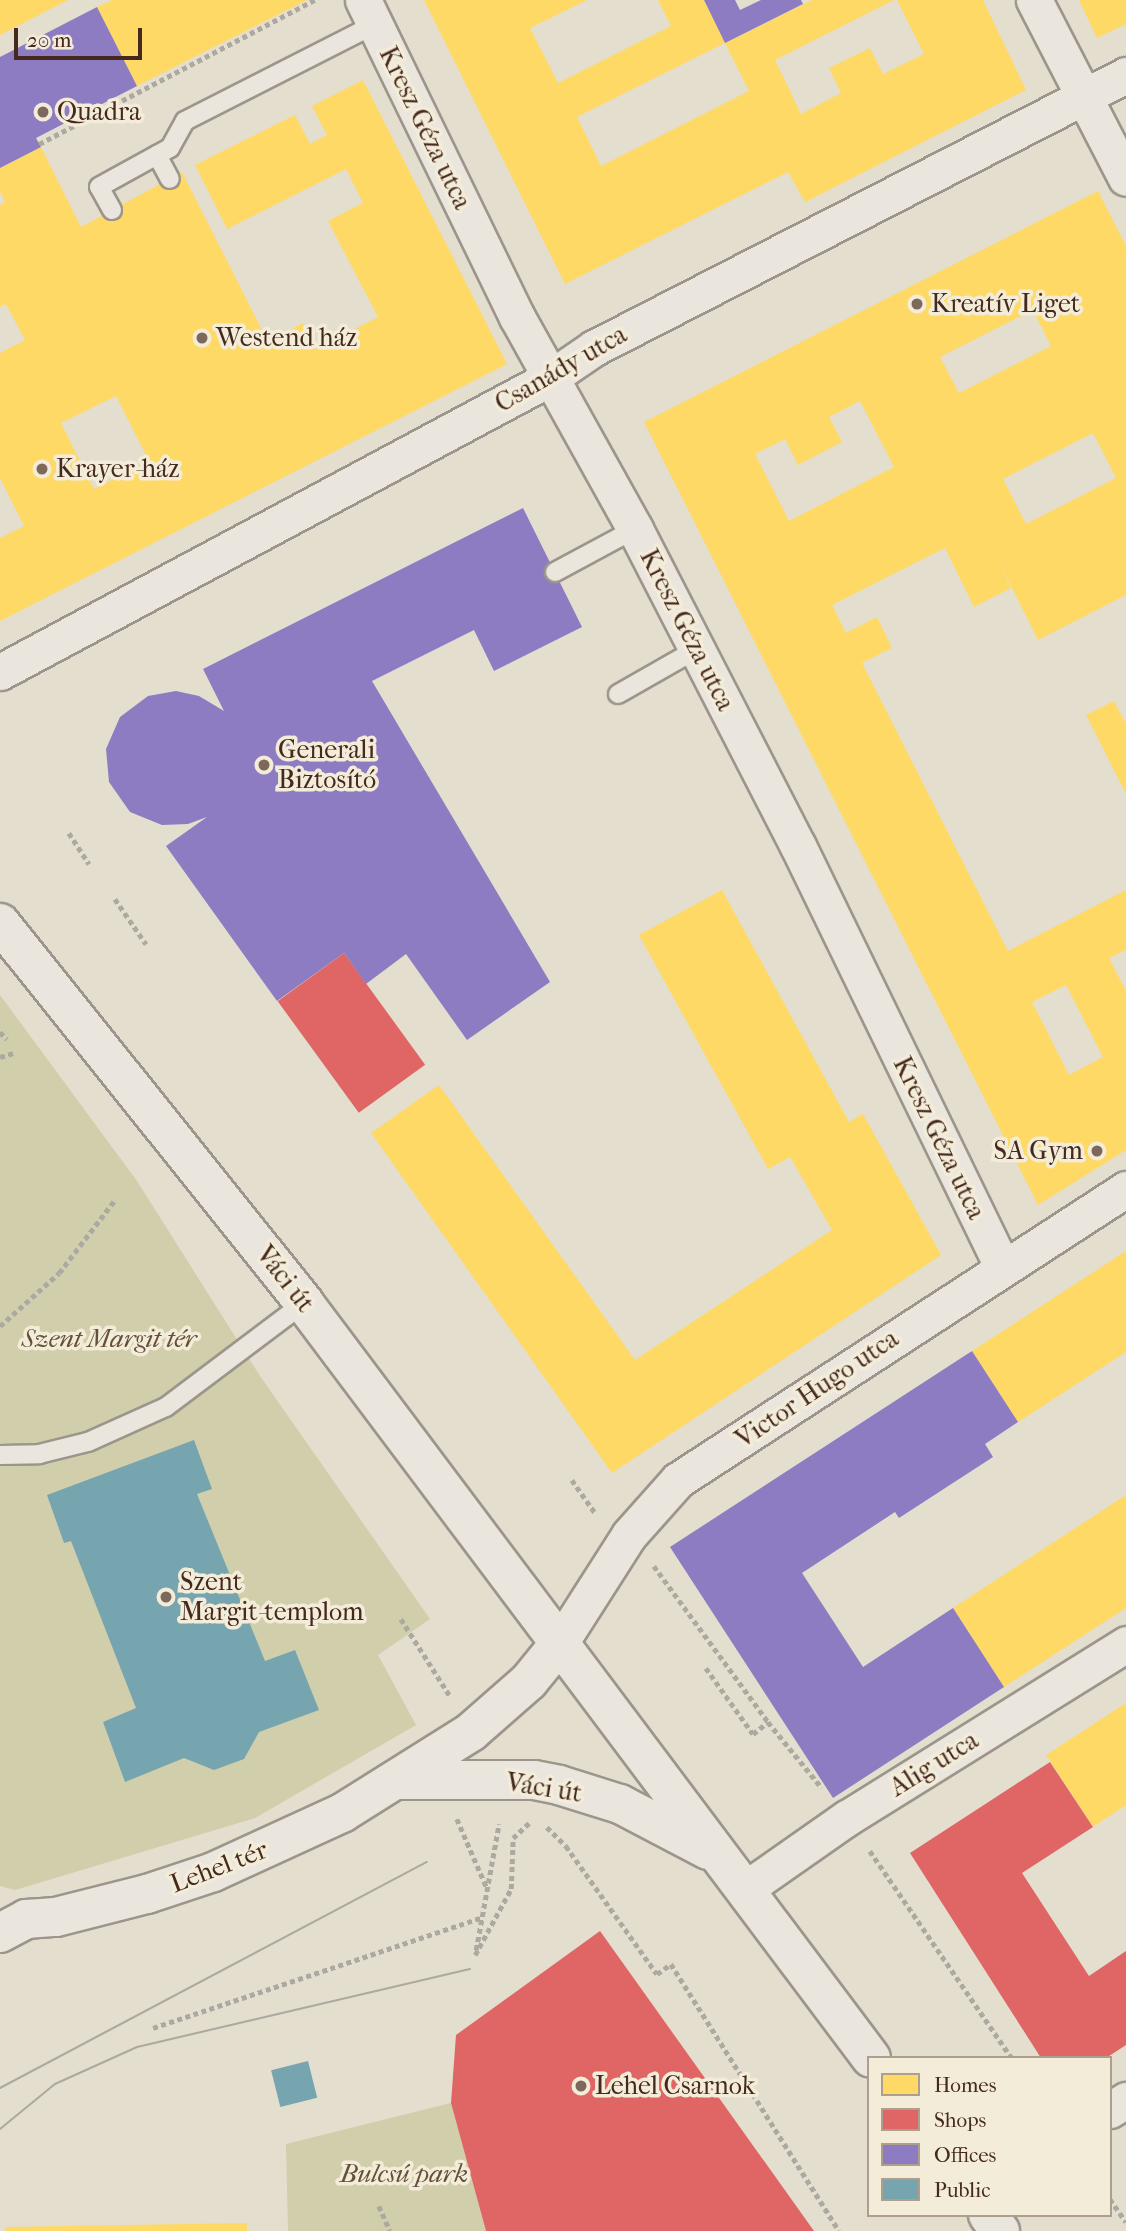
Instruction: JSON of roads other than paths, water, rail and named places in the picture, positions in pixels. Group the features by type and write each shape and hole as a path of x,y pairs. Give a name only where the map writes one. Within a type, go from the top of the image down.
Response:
{"main road":[{"name":"Váci út","path":"0,923 304,1303 869,2056"},
{"path":"399,1780 497,1711 560,1643"},
{"name":"Váci út","path":"399,1780 534,1780 559,1785 620,1804 719,1856"},
{"name":"Lehel tér","path":"9,1921 56,1917 134,1898 213,1872 289,1839 399,1780"}],"street":[{"path":"1034,0 1126,178"},
{"name":"Kresz Géza utca","path":"369,12 550,378 635,529 697,649 1002,1266"},
{"name":"Csanády utca","path":"0,671 550,378 594,348 1082,95 1126,75"},
{"name":"Victor Hugo utca","path":"560,1643 615,1528 678,1480 1002,1266 1126,1189"},
{"name":"Alig utca","path":"744,1889 848,1818 1126,1644"}],"lane":[{"path":"112,210 99,187 170,148 185,121 369,12"},
{"path":"157,155 170,178"},
{"path":"555,572 635,529"},
{"path":"618,694 697,649"},
{"path":"0,1455 39,1454 88,1442 166,1407 304,1303"}],"tram line":[{"path":"0,2088 427,1862"},
{"path":"0,2129 55,2084 137,2047 470,1969"}],"place":[{"name":"Quadra","path":"43,112"},
{"name":"Kreatív Liget","path":"917,304"},
{"name":"Westend ház","path":"202,338"},
{"name":"Krayer-ház","path":"42,469"},
{"name":"Generali Biztosító","path":"264,765"},
{"name":"SA Gym","path":"1097,1151"},
{"name":"Szent Margit-templom","path":"166,1597"},
{"name":"Lehel Csarnok","path":"581,2086"}],"park label":[{"name":"Szent Margit tér","path":"109,1339"},
{"name":"Bulcsú park","path":"404,2174"}]}
